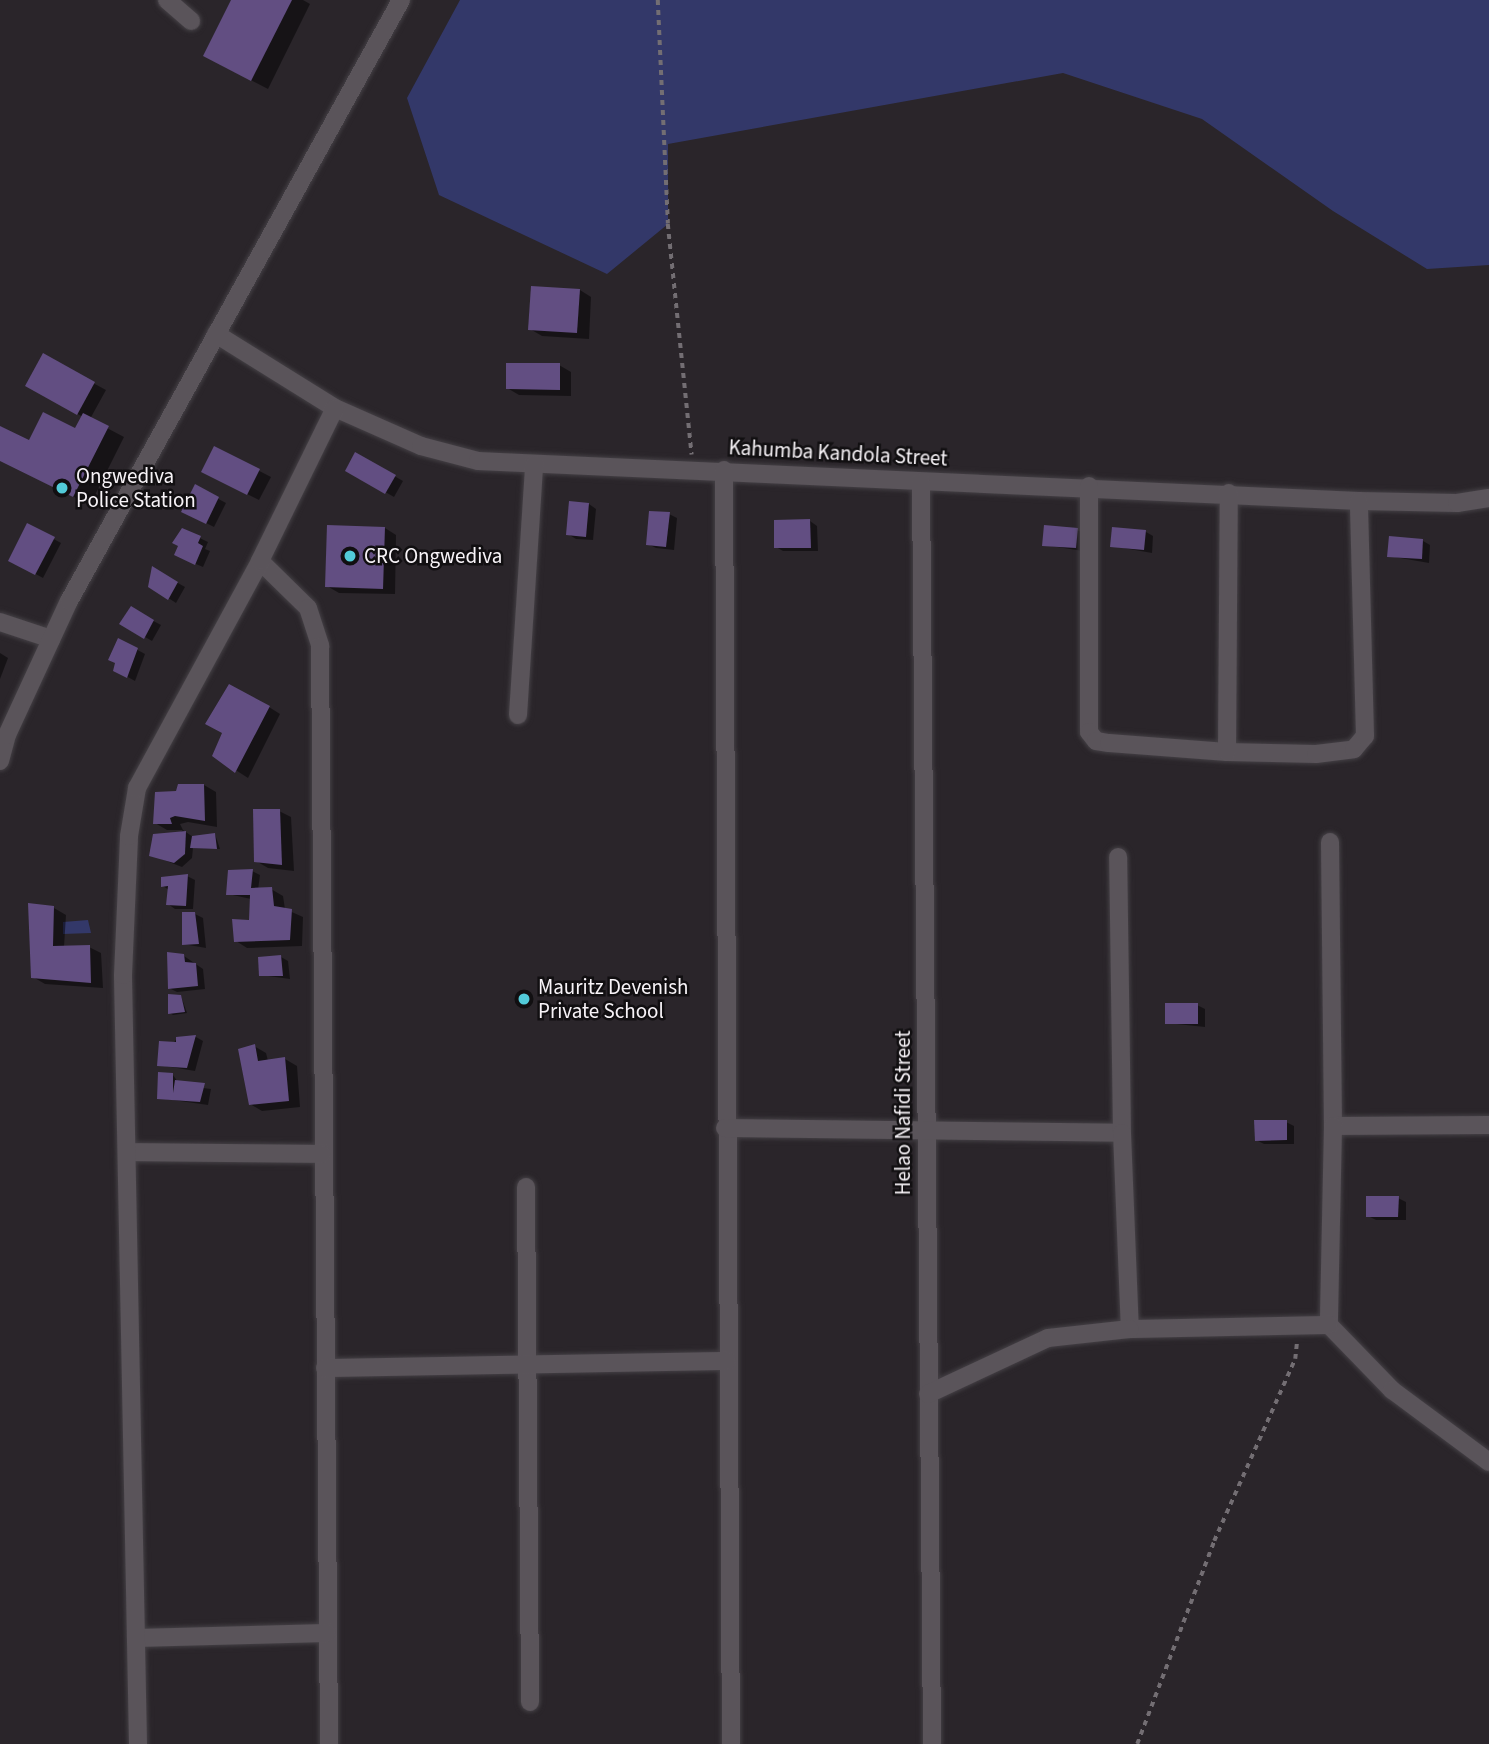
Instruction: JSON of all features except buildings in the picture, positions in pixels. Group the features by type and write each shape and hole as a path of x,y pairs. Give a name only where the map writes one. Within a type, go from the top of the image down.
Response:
{"street":[{"path":"167,0 191,21"},
{"path":"0,761 51,639 400,0"},
{"name":"Kahumba Kandola Street","path":"216,334 335,408 421,446 478,461 724,470 921,482 1088,486 1359,501 1457,503 1489,498"},
{"path":"138,1744 129,1152 123,975 129,835 137,788 260,561 335,408"},
{"path":"518,715 534,465"},
{"path":"724,470 725,1128 731,1744"},
{"name":"Helao Nafidi Street","path":"921,482 932,1744"},
{"path":"1088,486 1088,732 1096,741 1109,743 1227,752 1316,754 1354,749 1365,736 1359,501"},
{"path":"1227,752 1228,493"},
{"path":"260,561 308,608 320,646 322,1154 329,1744"},
{"path":"0,622 51,639"},
{"path":"1330,842 1333,1126 1329,1325 1392,1390 1489,1462"},
{"path":"1118,857 1122,1133 1130,1329"},
{"path":"1333,1126 1489,1125"},
{"path":"725,1128 1122,1133"},
{"path":"129,1152 322,1154"},
{"path":"526,1188 530,1702"},
{"path":"928,1394 1048,1338 1130,1329 1329,1325"},
{"path":"325,1368 727,1361"},
{"path":"136,1638 327,1633"}],"path":[{"path":"658,0 668,224 693,469"},
{"path":"1137,1744 1214,1541 1295,1359 1299,1325"}],"water":[{"path":"460,0 1489,0 1489,265 1427,269 1333,211 1202,119 1063,73 668,144 668,224 607,274 439,195 407,98"},
{"path":"88,920 91,933 63,934 63,922"}],"place":[{"name":"Ongwediva Police Station","path":"62,488"},
{"name":"CRC Ongwediva","path":"350,556"},
{"name":"Mauritz Devenish Private School","path":"524,999"}]}
